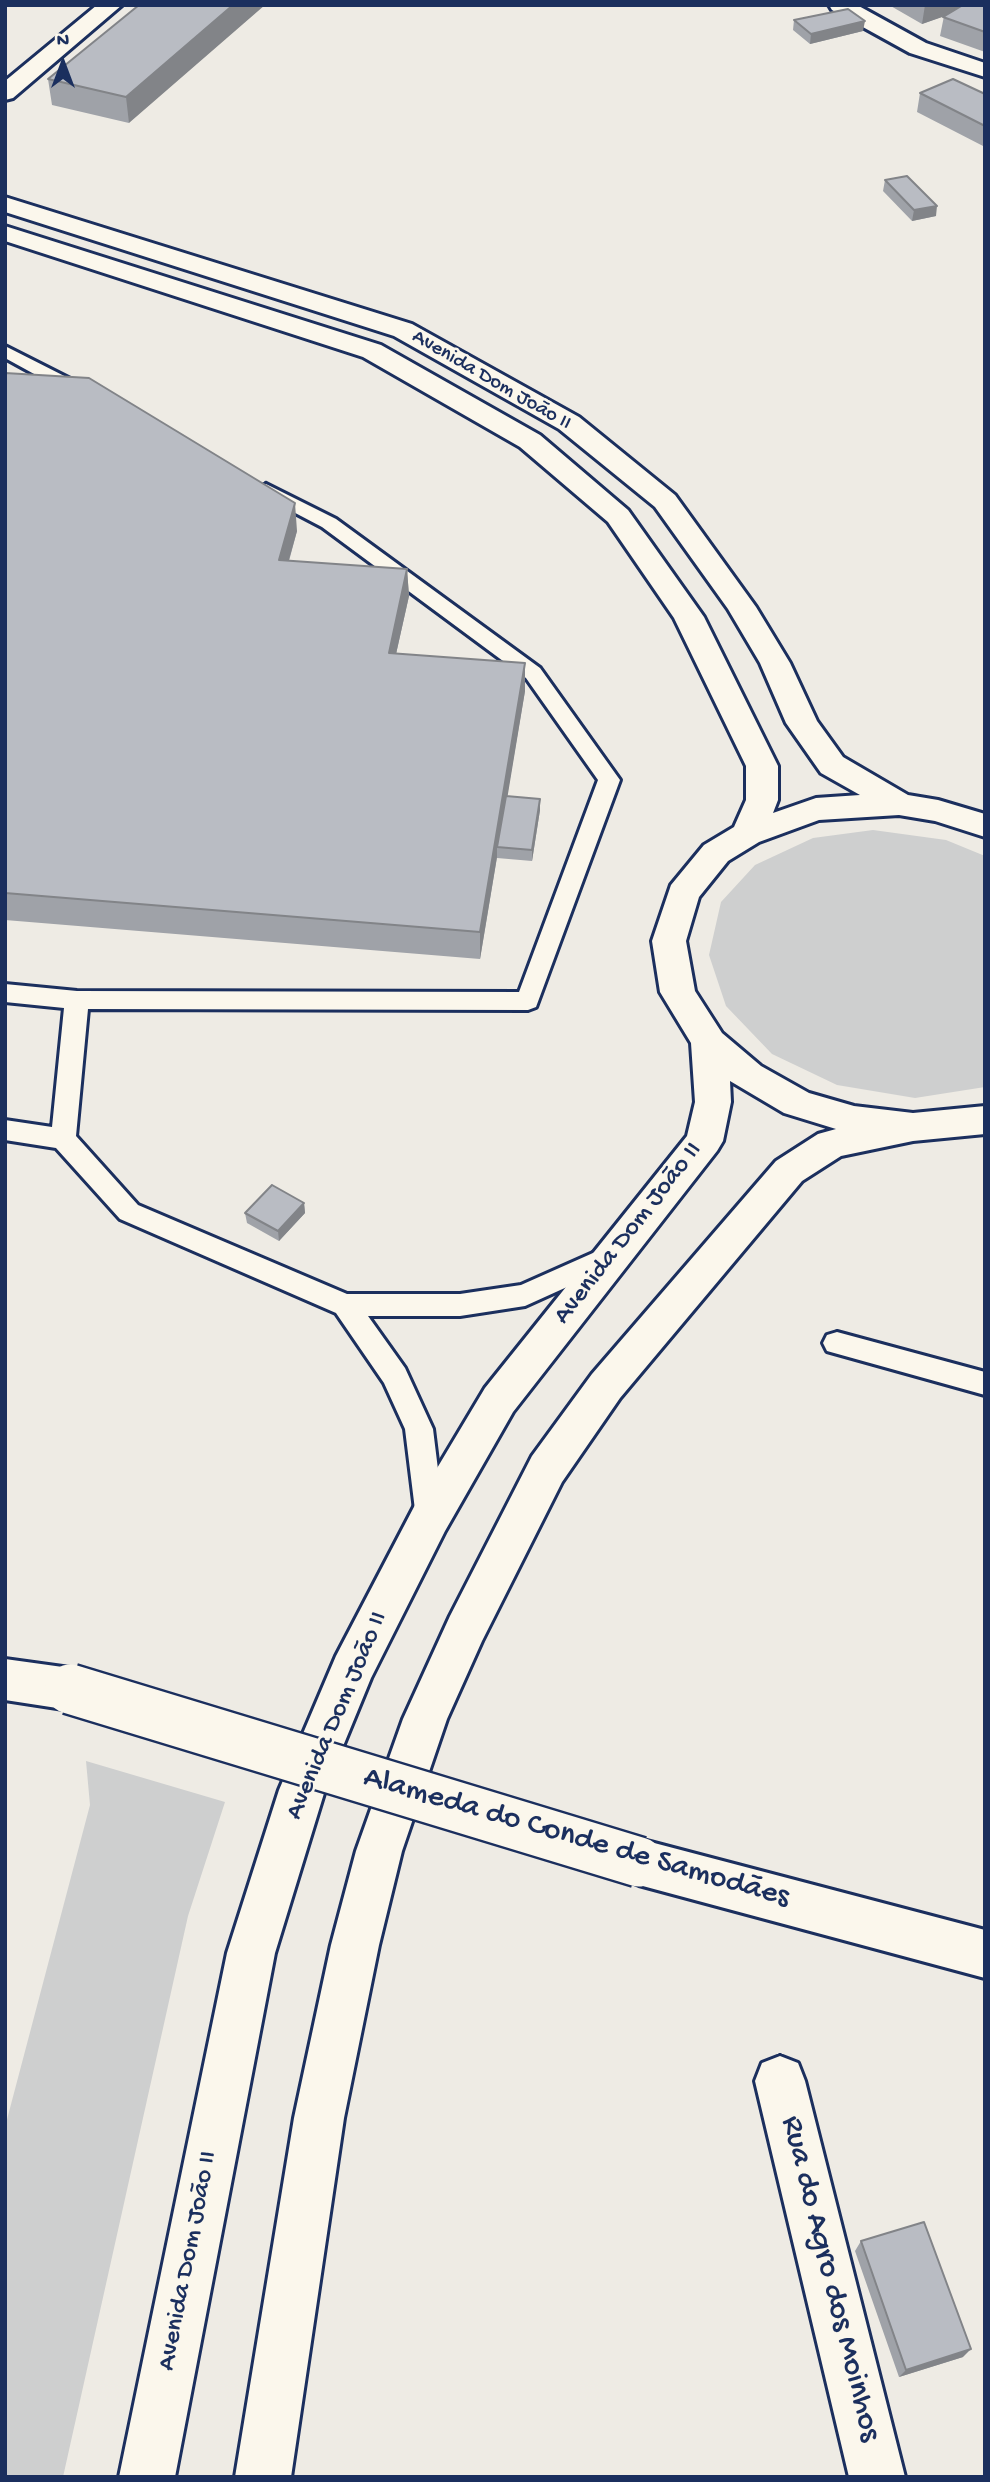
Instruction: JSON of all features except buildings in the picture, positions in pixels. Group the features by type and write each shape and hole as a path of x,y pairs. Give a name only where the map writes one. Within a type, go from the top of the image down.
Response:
{"main road":[{"path":"5,93 111,5"},
{"path":"840,5 918,48 985,70"},
{"name":"Avenida Dom João II","path":"5,204 403,330 569,423 665,501 741,607 775,663 802,723 832,765 899,804"},
{"name":"Avenida Dom João II","path":"5,233 372,351 530,441 618,516 689,617 762,766 762,800 747,834"},
{"path":"913,1127 854,1120 797,1102 748,1076 709,1042 678,992 669,941 683,893 716,853 747,834 816,809 899,804 937,811 985,827"},
{"name":"Avenida Dom João II","path":"147,2477 251,1954 302,1790 352,1670 430,1518 499,1400 705,1141 713,1102 709,1042"},
{"path":"263,2477 319,2118 355,1945 383,1838 425,1719 465,1630 547,1469 606,1386 789,1171 831,1144 913,1127 985,1120"},
{"name":"Alameda do Conde de Samodães","path":"5,1679 70,1689 639,1862 985,1954"},
{"name":"Rua do Agro dos Moinhos","path":"780,2081 877,2477"}],"lane":[{"path":"5,351 101,402"},
{"path":"5,992 77,1000 528,1001 609,780 533,673 329,523 245,479"},
{"path":"63,1139 77,1000"},
{"path":"5,1130 63,1139 129,1212 345,1305 460,1305 525,1296 616,1253"},
{"path":"345,1305 396,1376 419,1429 430,1518"},
{"path":"837,1343 985,1384"}],"shaded area":[{"path":"873,830 946,840 985,856 985,1087 915,1098 837,1085 772,1054 726,1006 709,955 721,902 755,865 813,838"},
{"path":"86,1761 225,1802 188,1916 63,2477 5,2477 5,2127 90,1805"}]}
